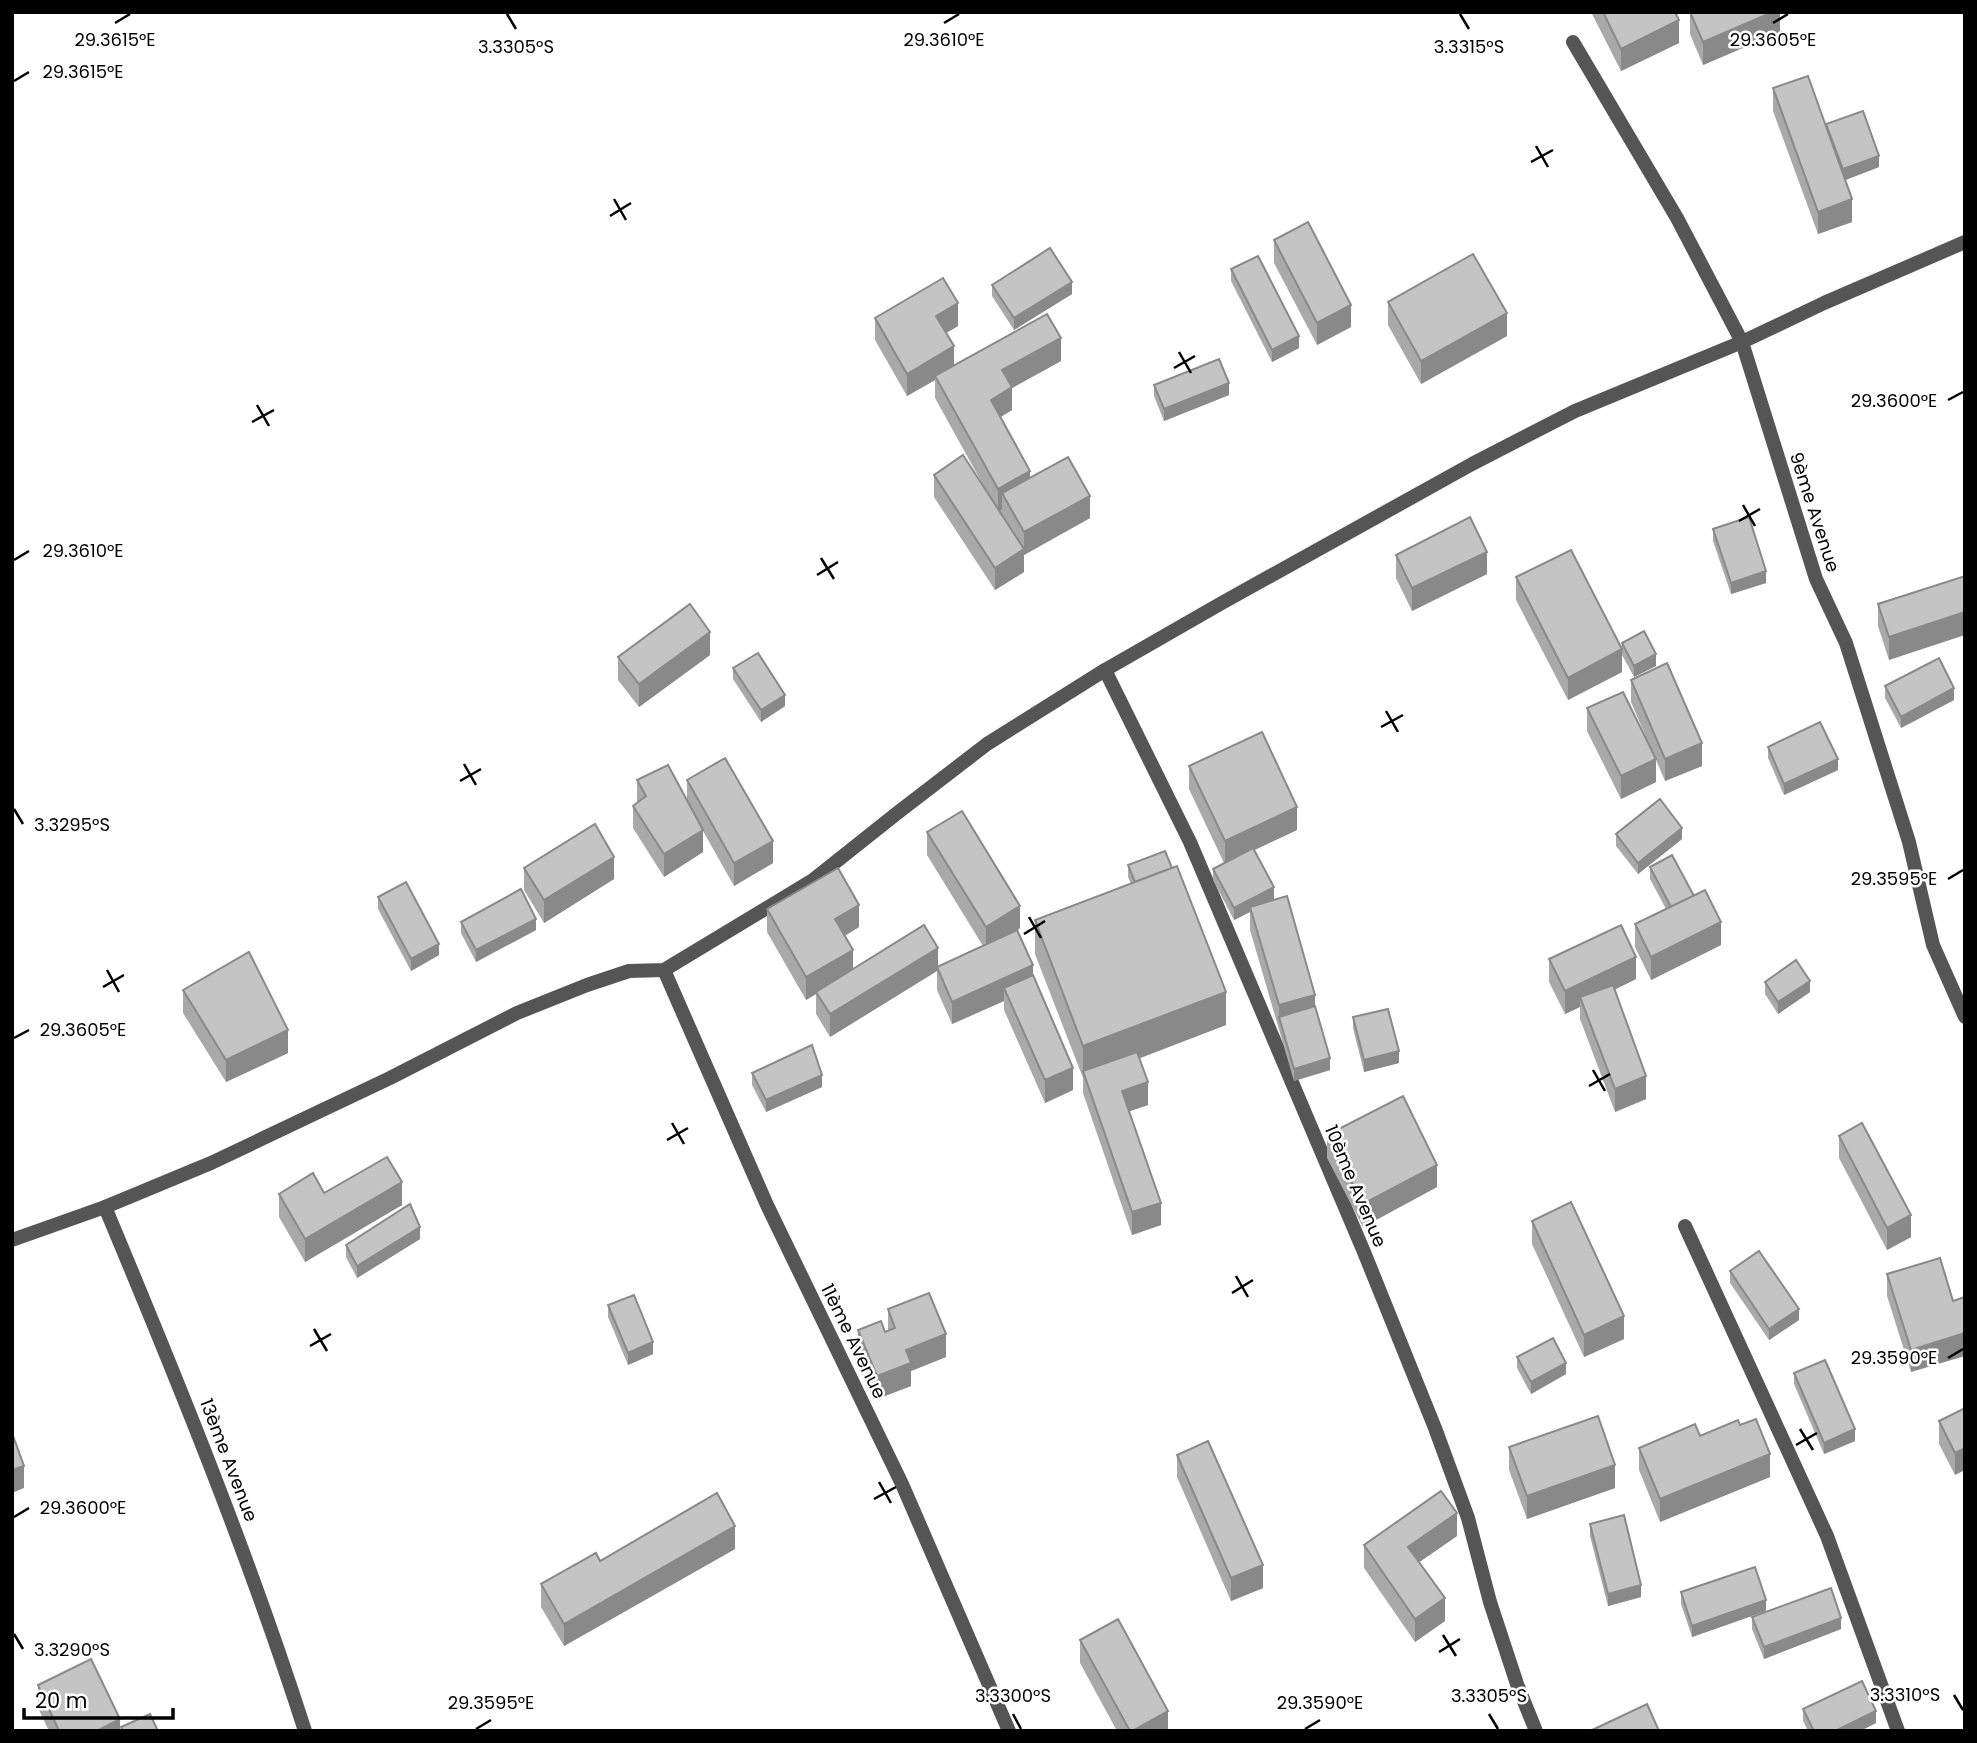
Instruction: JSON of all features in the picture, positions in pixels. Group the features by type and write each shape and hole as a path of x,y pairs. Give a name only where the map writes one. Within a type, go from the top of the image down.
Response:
{"street":[{"name":"9ème Avenue","path":"1573,42 1677,218 1742,342 1816,579 1846,643 1909,842 1933,945 1965,1017"},
{"path":"12,1240 105,1207 223,1157 390,1078 517,1013 629,971 664,970 813,880 987,744 1105,670 1472,464 1575,411 1742,342 1965,242"},
{"name":"10ème Avenue","path":"1105,670 1190,842 1369,1264 1468,1518 1490,1602 1517,1684 1536,1731"},
{"name":"11ème Avenue","path":"664,970 767,1205 902,1484 1009,1731"},
{"name":"13ème Avenue","path":"105,1207 188,1407 278,1649 305,1731"},
{"path":"1685,1226 1827,1536 1898,1731"}],"building":[{"path":"1603,12 1675,12 1679,20 1621,49"},
{"path":"1690,12 1773,12 1703,42"},
{"path":"1808,76 1852,199 1818,212 1773,88"},
{"path":"1863,111 1879,156 1843,169 1826,124"},
{"path":"1308,222 1351,305 1317,323 1274,240"},
{"path":"1050,248 1072,282 1014,318 992,285"},
{"path":"1473,254 1507,313 1421,361 1388,302"},
{"path":"1258,256 1299,336 1272,350 1231,269"},
{"path":"943,278 958,303 936,316 954,346 907,374 875,318"},
{"path":"1047,314 1061,338 1002,370 1012,387 991,400 1030,471 998,489 935,376"},
{"path":"1219,359 1229,383 1164,409 1154,385"},
{"path":"963,455 1024,549 995,568 934,475"},
{"path":"1068,457 1090,496 1024,532 1002,493"},
{"path":"1470,517 1487,552 1412,588 1396,555"},
{"path":"1749,517 1766,571 1731,583 1713,529"},
{"path":"1571,550 1622,649 1568,678 1516,577"},
{"path":"1965,576 1965,612 1889,637 1878,604"},
{"path":"690,604 710,632 639,684 618,657"},
{"path":"1644,631 1656,654 1634,666 1622,643"},
{"path":"758,653 785,695 761,710 733,668"},
{"path":"1939,658 1954,688 1901,717 1885,686"},
{"path":"1667,663 1702,743 1665,759 1631,680"},
{"path":"1623,692 1656,759 1621,776 1587,708"},
{"path":"1820,722 1838,759 1784,784 1768,747"},
{"path":"1262,732 1297,807 1225,841 1189,766"},
{"path":"725,758 773,841 734,863 687,780"},
{"path":"668,765 703,830 664,854 633,806 646,796 637,780"},
{"path":"1660,799 1682,828 1638,863 1616,834"},
{"path":"962,811 1020,906 986,927 927,832"},
{"path":"595,824 614,857 544,900 524,868"},
{"path":"1253,848 1274,887 1234,908 1213,869"},
{"path":"1165,851 1172,868 1135,882 1128,865"},
{"path":"1672,855 1694,896 1671,907 1650,867"},
{"path":"1177,866 1226,992 1083,1046 1035,920"},
{"path":"838,868 859,905 835,919 853,950 806,977 767,909"},
{"path":"406,882 439,944 411,959 378,897"},
{"path":"521,889 536,919 476,950 461,922"},
{"path":"1705,890 1721,922 1651,957 1635,924"},
{"path":"1287,896 1315,995 1279,1005 1250,907"},
{"path":"924,925 938,948 830,1014 816,992"},
{"path":"1621,925 1636,957 1565,991 1549,959"},
{"path":"1017,930 1033,965 952,1002 937,967"},
{"path":"249,952 288,1030 226,1060 183,990"},
{"path":"1796,960 1810,981 1778,1002 1765,982"},
{"path":"1033,975 1073,1068 1045,1080 1004,988"},
{"path":"1613,985 1646,1076 1615,1089 1580,997"},
{"path":"1315,1006 1330,1058 1294,1069 1279,1017"},
{"path":"1388,1009 1399,1051 1364,1060 1353,1017"},
{"path":"812,1045 822,1075 766,1100 752,1073"},
{"path":"1137,1052 1148,1082 1122,1091 1161,1203 1132,1212 1083,1071"},
{"path":"1403,1096 1437,1165 1363,1204 1327,1135"},
{"path":"1862,1123 1911,1215 1887,1228 1839,1136"},
{"path":"387,1157 402,1182 305,1239 279,1194 313,1173 324,1193"},
{"path":"1571,1202 1624,1316 1584,1335 1532,1221"},
{"path":"410,1204 420,1227 357,1266 346,1245"},
{"path":"1759,1251 1799,1309 1769,1329 1730,1271"},
{"path":"1940,1258 1953,1301 1965,1297 1965,1333 1911,1350 1887,1274"},
{"path":"929,1293 946,1334 906,1350 911,1363 877,1376 858,1330 881,1321 885,1332 895,1328 888,1309"},
{"path":"634,1295 653,1342 628,1353 608,1305"},
{"path":"1553,1338 1566,1363 1531,1382 1517,1357"},
{"path":"1825,1360 1855,1429 1824,1443 1794,1373"},
{"path":"1965,1408 1965,1448 1955,1453 1939,1421"},
{"path":"1598,1416 1615,1465 1527,1496 1509,1447"},
{"path":"1756,1419 1770,1454 1660,1499 1639,1448 1695,1424 1700,1436 1738,1420 1740,1425"},
{"path":"12,1433 24,1466 12,1470"},
{"path":"1208,1441 1263,1565 1231,1578 1177,1455"},
{"path":"1441,1491 1457,1513 1408,1547 1445,1598 1415,1619 1364,1545"},
{"path":"717,1493 735,1526 564,1624 541,1584 596,1553 600,1561"},
{"path":"1624,1515 1641,1585 1608,1594 1590,1524"},
{"path":"1755,1567 1766,1600 1692,1626 1681,1592"},
{"path":"1831,1588 1841,1618 1764,1647 1752,1617"},
{"path":"1118,1619 1168,1711 1132,1731 1080,1640"},
{"path":"91,1659 120,1719 97,1731 59,1731 38,1685"},
{"path":"1862,1681 1876,1711 1835,1731 1814,1731 1803,1709"},
{"path":"1647,1704 1659,1731 1590,1731"},
{"path":"150,1714 158,1731 123,1731 121,1727"}]}
